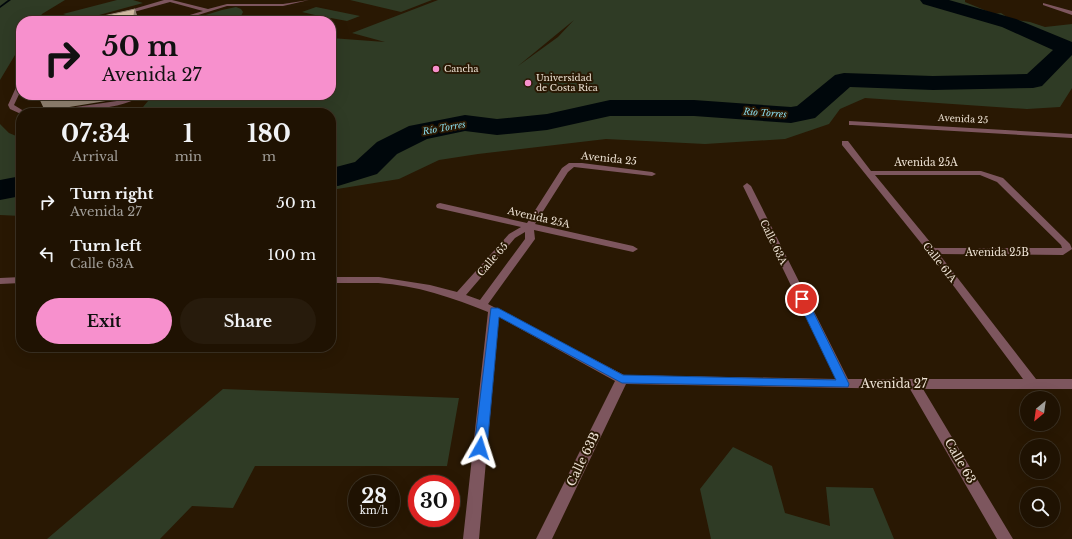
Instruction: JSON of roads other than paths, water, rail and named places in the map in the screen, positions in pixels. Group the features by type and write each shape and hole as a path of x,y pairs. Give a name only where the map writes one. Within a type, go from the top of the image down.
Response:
{"street":[{"path":"190,16 233,4 283,4 307,0"},
{"path":"120,14 167,1 208,11"},
{"path":"1045,4 1072,13"},
{"path":"16,94 11,105 12,108 16,110"},
{"path":"80,108 124,100"},
{"name":"Avenida 25","path":"852,123 1072,136"},
{"name":"Calle 61A","path":"845,143 932,251 1033,384"},
{"name":"Avenida 25","path":"565,170 572,165 582,165 652,174"},
{"name":"Calle 65","path":"459,296 512,236 529,226 565,170"},
{"name":"Avenida 25A","path":"870,173 981,173 1000,180 1065,244 1067,249 1063,252"},
{"name":"Calle 63A","path":"747,186 844,384"},
{"name":"Avenida 25A","path":"440,206 633,249"},
{"name":"Calle 65","path":"482,305 530,239 529,226"},
{"name":"Avenida 25B","path":"932,251 1063,252"},
{"path":"0,281 16,280"},
{"name":"Avenida 27","path":"336,280 378,280 430,288 459,296 494,310 622,379 844,384 1072,384"},
{"path":"471,539 494,310"},
{"name":"Calle 63B","path":"544,539 622,379"},
{"name":"Calle 63","path":"914,384 1005,539"}],"waterway":[{"path":"0,7 10,0"},
{"name":"Río Torres","path":"336,177 366,168 387,148 419,132 465,123 497,127 547,122 610,108 694,108 791,115 806,112 844,80 933,83 1033,81 1067,48 1009,23 929,0"},
{"name":"Río Torres","path":"0,190 16,187"}],"place":[{"name":"Cancha","path":"436,69"},
{"name":"Universidad de Costa Rica","path":"528,83"}]}
